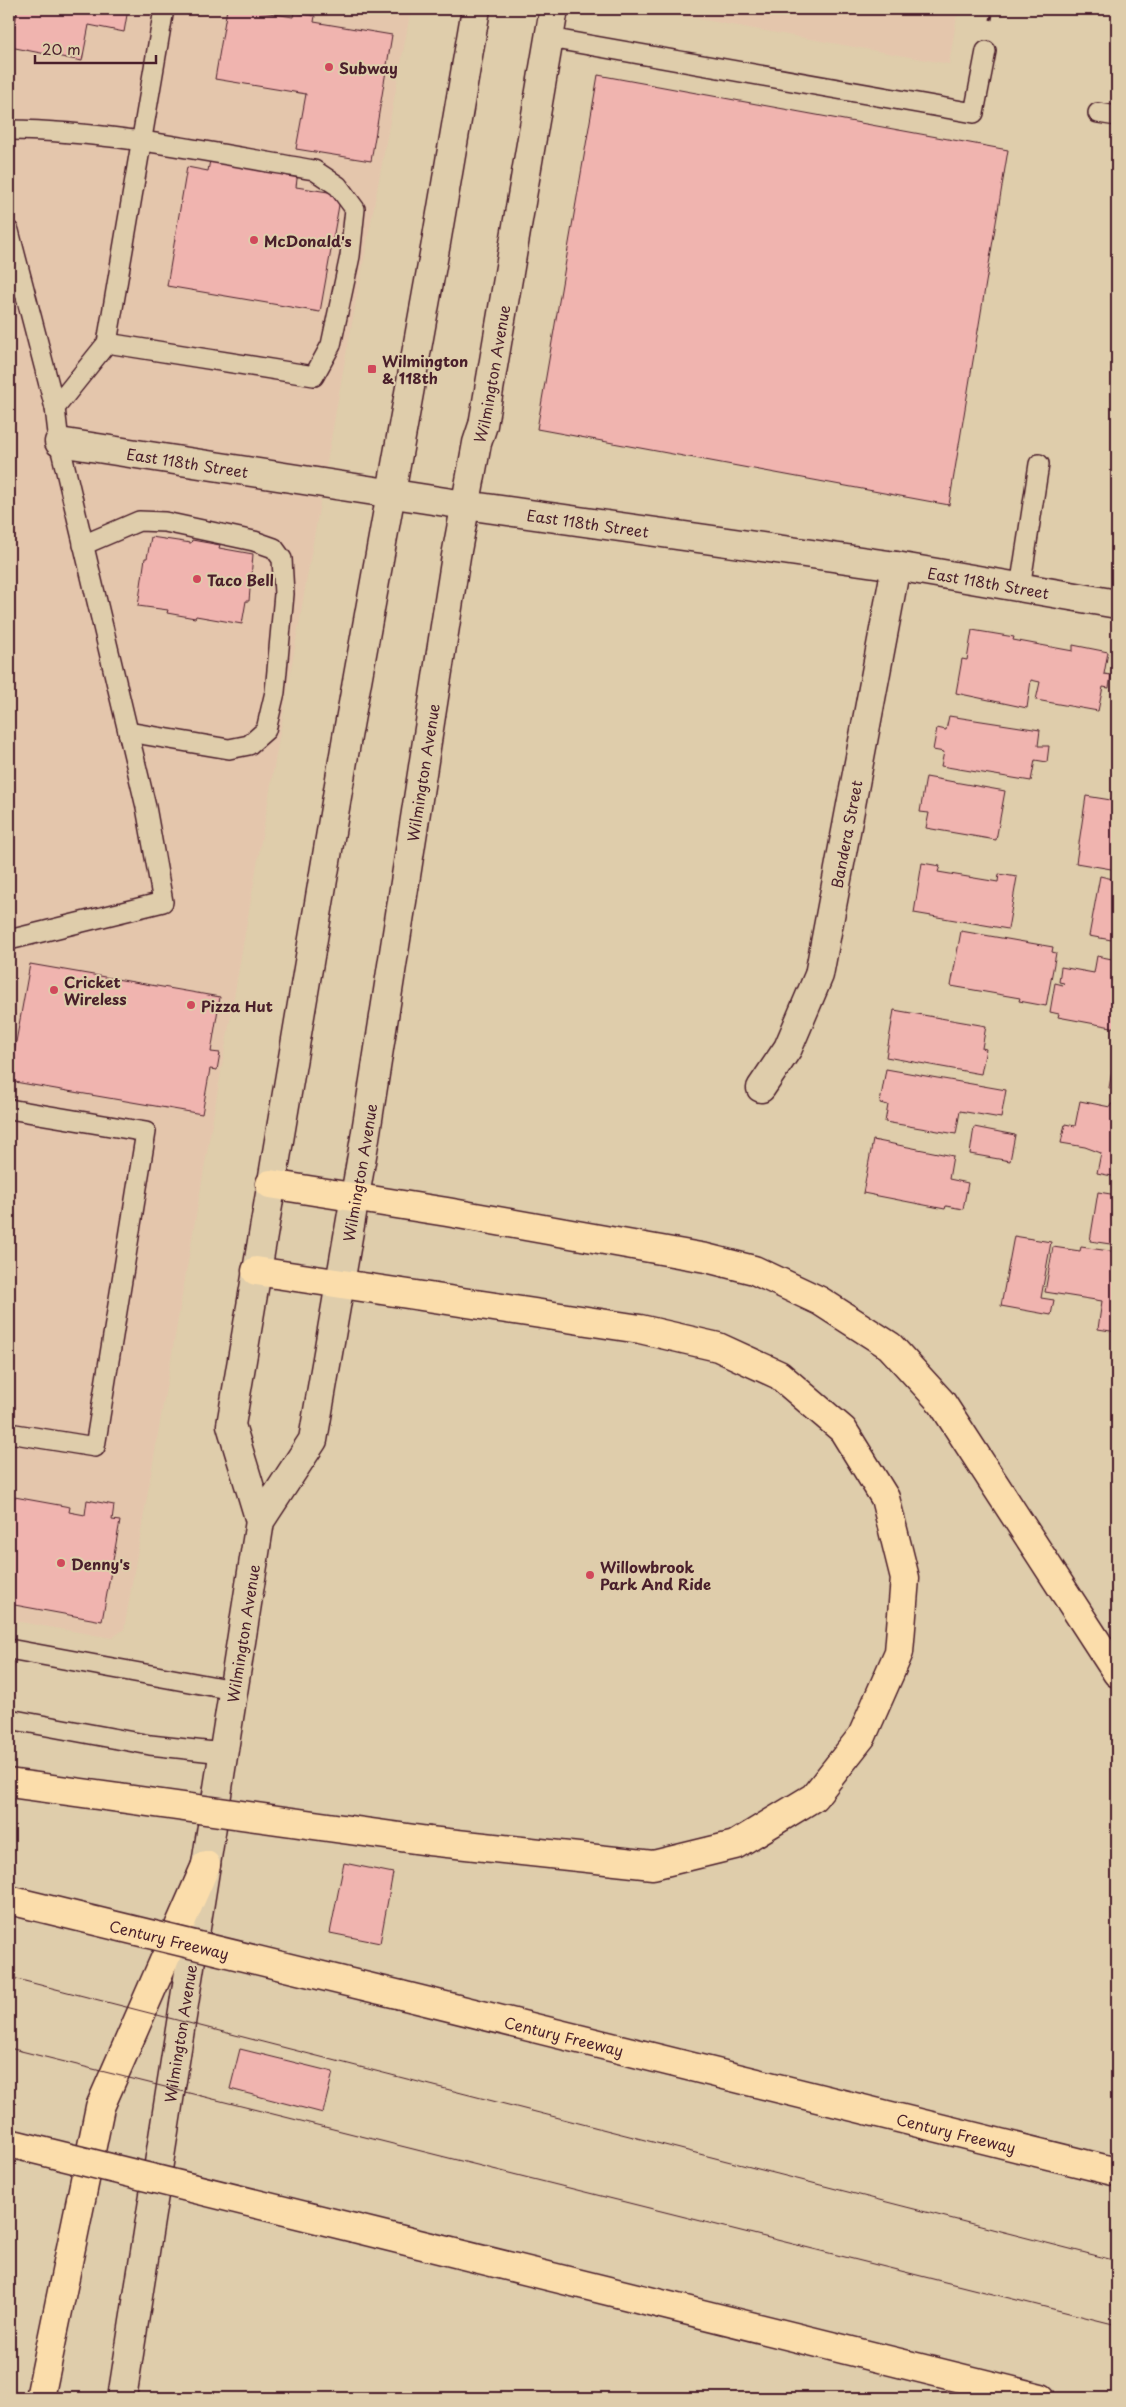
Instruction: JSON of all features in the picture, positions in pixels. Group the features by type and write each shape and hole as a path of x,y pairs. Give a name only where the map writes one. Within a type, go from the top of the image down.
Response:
{"main road":[{"name":"Wilmington Avenue","path":"260,1522 231,1425 270,1184 476,9"},
{"name":"Wilmington Avenue","path":"122,2398 260,1522 313,1440 354,1198 465,505 477,443 483,425 554,9"},
{"name":"East 118th Street","path":"59,442 465,505 896,566 1117,604"},
{"name":"Bandera Street","path":"761,1088 788,1048 819,975 896,566"},
{"path":"270,1184 618,1241 706,1258 754,1270 820,1301 890,1346 942,1403 1117,1673"},
{"path":"9,1783 429,1841 653,1866 735,1845 814,1797 862,1736 899,1652 904,1578 885,1498 843,1430 778,1375 718,1348 640,1330 256,1271"},
{"path":"40,2398 100,2107 206,1865"},
{"name":"Century Freeway","path":"9,1900 1117,2172"},
{"path":"9,2142 1041,2398"}],"lane":[{"path":"55,408 107,343 144,141 164,9"},
{"path":"549,38 974,113 986,51"},
{"path":"1098,113 1117,116"},
{"path":"9,130 61,131 144,141 314,170 338,186 355,209 350,256 332,344 314,376 107,343"},
{"path":"9,231 55,408 59,442 146,806 163,902 9,940"},
{"path":"1020,588 1039,464"},
{"path":"83,545 139,521 165,522 254,541 274,548 282,559 284,594 275,692 266,730 249,746 229,749 128,732"},
{"path":"9,1109 146,1132 95,1447 9,1433"},
{"path":"9,1649 233,1690"},
{"path":"9,1719 150,1744 223,1753"}],"shaded area":[{"path":"9,9 411,9 342,376 124,1629 112,1638 9,1620"},
{"path":"643,9 958,9 949,64"}],"building":[{"path":"9,9 128,9 124,32 89,25 82,61 10,47 17,13 9,12"},
{"path":"227,9 244,9 293,17 294,13 315,16 314,22 392,35 371,161 296,149 306,94 215,79"},
{"path":"598,75 1008,150 949,505 537,429"},
{"name":"McDonald's","path":"211,155 298,171 296,187 341,194 320,312 167,286 187,167 208,171"},
{"name":"Taco Bell","path":"151,537 191,543 192,540 220,545 219,548 253,554 249,601 246,601 242,624 196,616 195,618 167,613 168,610 138,606 145,558 147,558"},
{"path":"972,630 1014,637 1013,640 1073,651 1073,645 1108,652 1104,674 1111,675 1109,688 1103,687 1098,711 1036,700 1040,682 1031,680 1027,708 956,693 962,659 967,660"},
{"path":"949,716 1040,730 1038,746 1049,746 1047,762 1035,760 1031,781 941,766 944,752 933,750 937,728 946,730"},
{"path":"926,777 1005,791 996,840 926,828 929,813 920,812"},
{"path":"1086,796 1117,801 1117,870 1076,863"},
{"path":"922,863 940,866 938,872 998,882 999,874 1017,877 1008,929 914,913"},
{"path":"1100,876 1117,880 1117,941 1089,936"},
{"path":"961,931 1053,947 1052,952 1056,953 1046,1006 1019,1001 1020,998 951,986"},
{"path":"1097,956 1117,960 1117,1028 1058,1017 1059,1014 1050,1012 1055,983 1063,985 1064,983 1059,982 1061,967 1094,973"},
{"path":"30,964 220,997 211,1052 220,1053 217,1070 210,1069 202,1114 9,1081"},
{"path":"894,1010 986,1026 982,1048 986,1049 981,1074 886,1057"},
{"path":"1117,1043 1117,1090 1109,1088"},
{"path":"886,1069 1006,1090 1001,1118 960,1111 956,1134 885,1122 888,1105 880,1103"},
{"path":"1080,1101 1110,1107 1111,1104 1117,1105 1117,1177 1097,1173 1101,1153 1085,1147 1061,1143 1065,1124 1075,1126"},
{"path":"974,1127 1015,1135 1010,1161 970,1154"},
{"path":"873,1140 953,1156 949,1179 968,1183 963,1209 946,1206 945,1209 863,1193"},
{"path":"1098,1192 1117,1195 1117,1245 1090,1241"},
{"path":"1014,1236 1051,1242 1041,1298 1054,1300 1051,1315 1001,1306"},
{"path":"1053,1247 1080,1251 1081,1247 1117,1252 1117,1332 1098,1329 1102,1301 1045,1292"},
{"name":"Denny's","path":"9,1496 70,1507 69,1512 85,1515 87,1500 114,1505 112,1520 120,1521 102,1621 9,1604"},
{"path":"344,1863 393,1873 380,1943 330,1933"},
{"path":"240,2049 333,2072 323,2113 230,2089"}],"tram line":[{"path":"9,1977 1117,2261"},
{"path":"9,2048 1117,2325"}],"place":[{"name":"Subway","path":"329,67"},
{"name":"McDonald's","path":"254,240"},
{"name":"Wilmington & 118th","path":"372,369"},
{"name":"Taco Bell","path":"197,579"},
{"name":"Cricket Wireless","path":"54,990"},
{"name":"Pizza Hut","path":"191,1005"},
{"name":"Denny's","path":"61,1563"},
{"name":"Willowbrook Park And Ride","path":"590,1575"}]}
